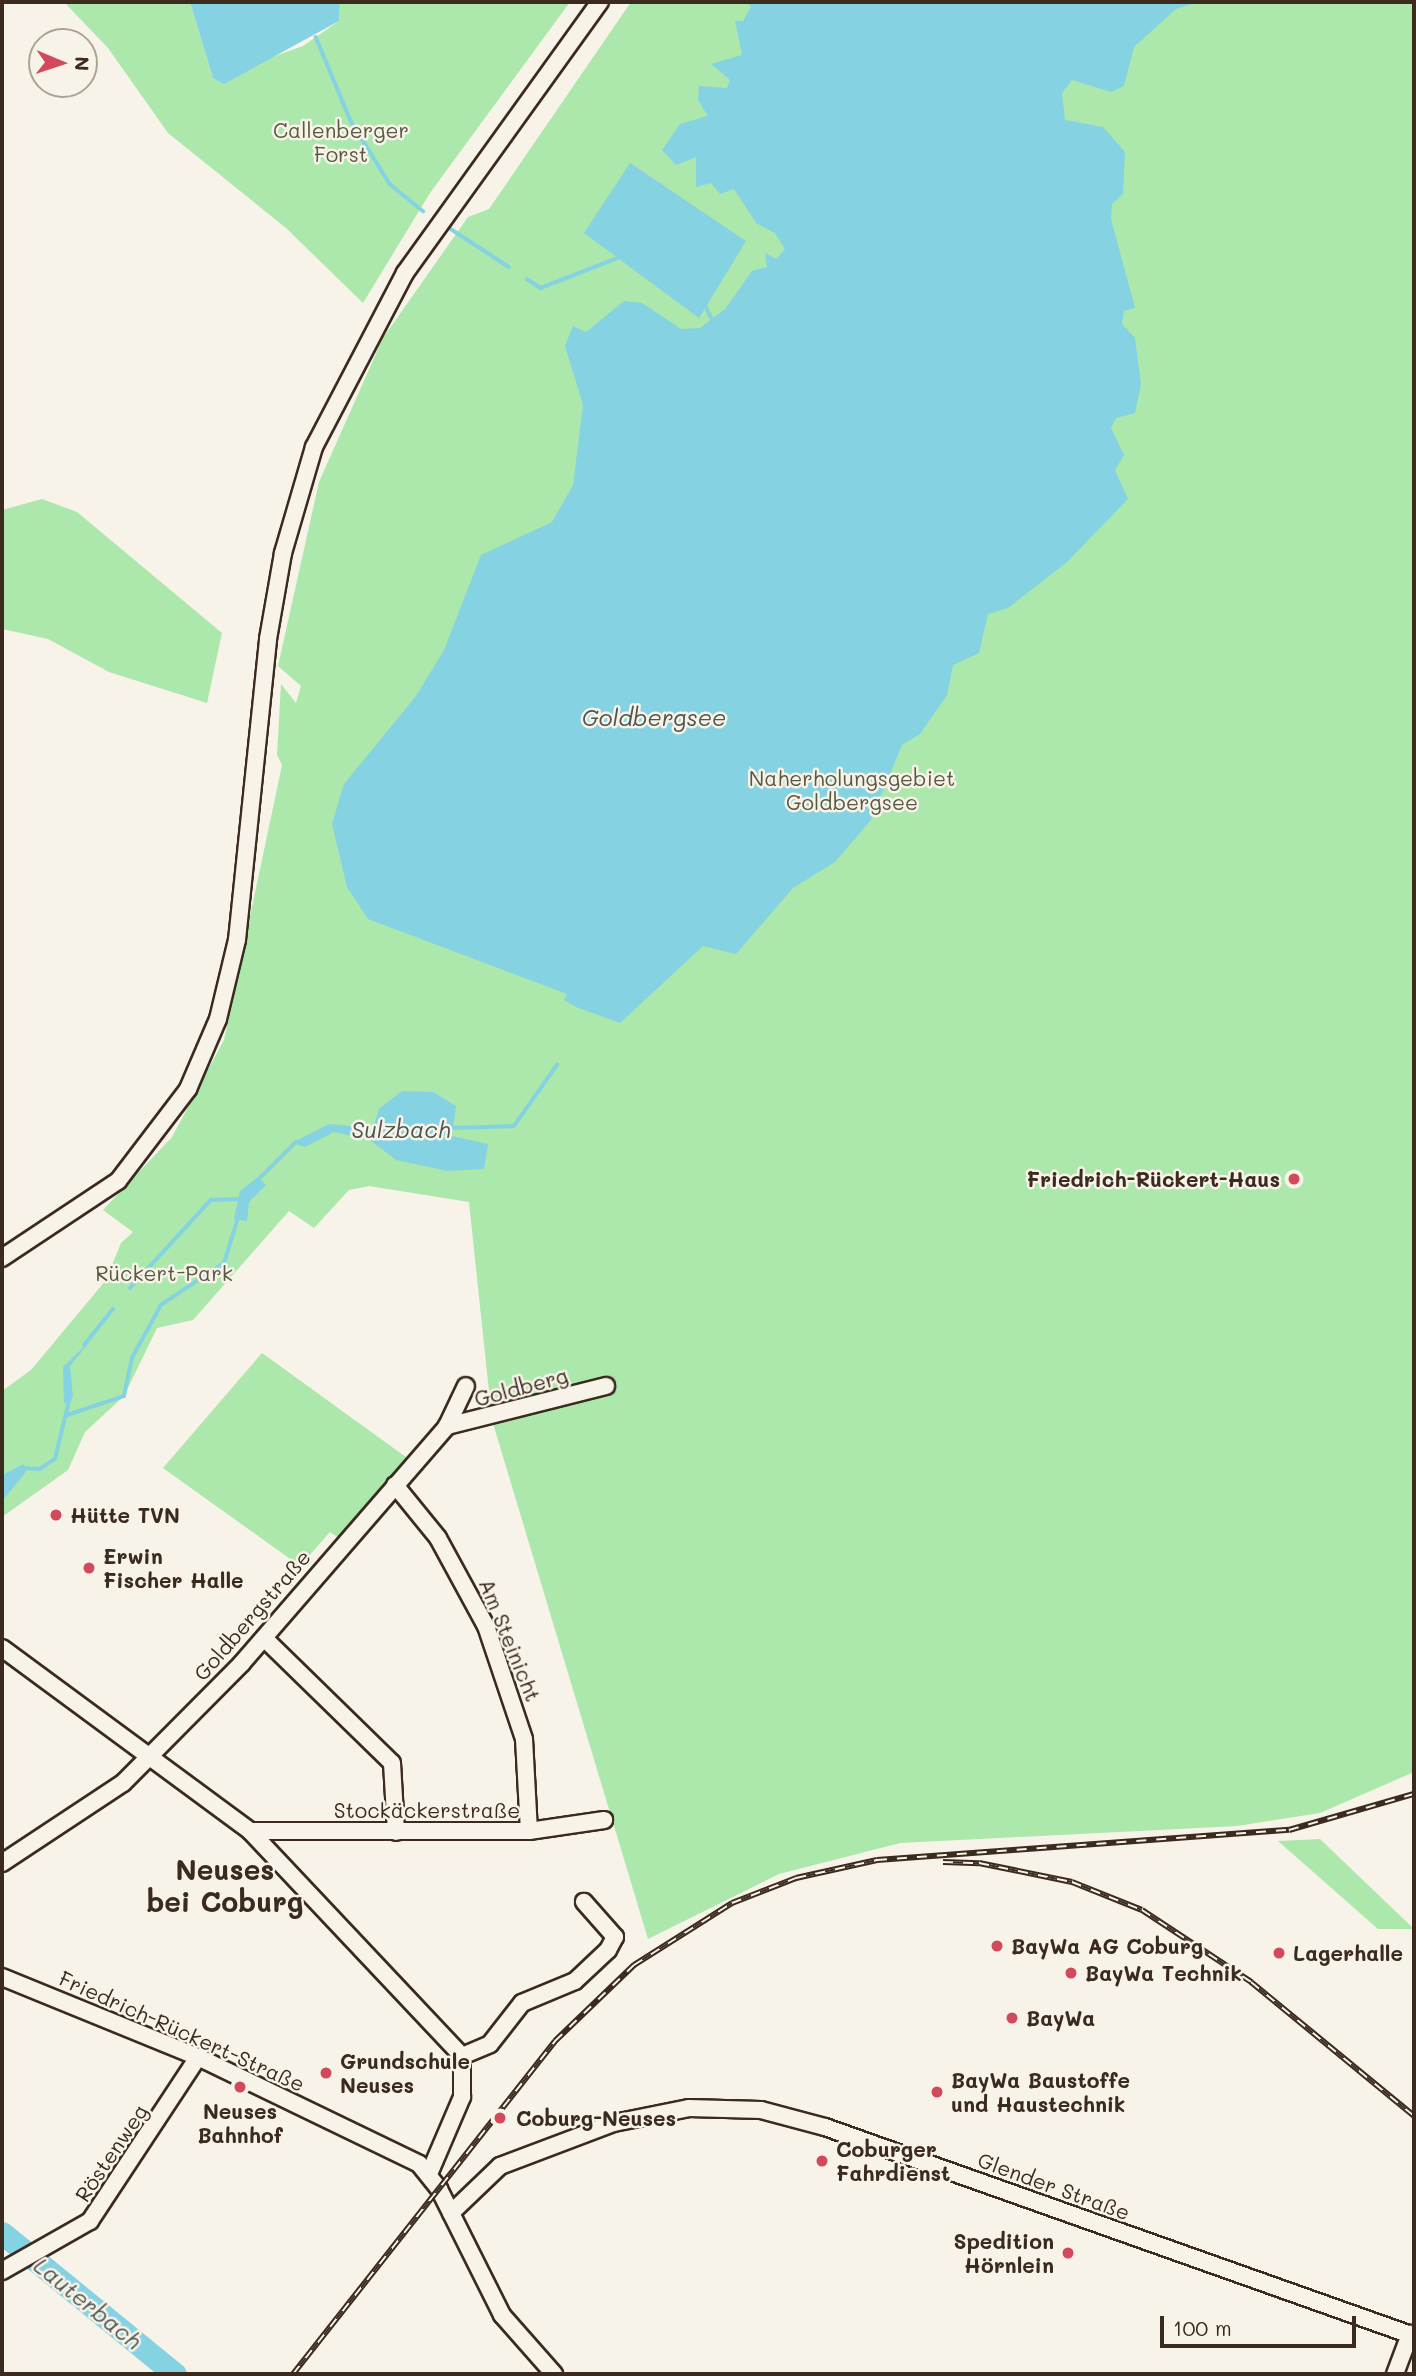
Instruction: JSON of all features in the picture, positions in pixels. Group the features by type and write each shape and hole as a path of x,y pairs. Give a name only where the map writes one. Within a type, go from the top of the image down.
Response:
{"street":[{"path":"2,1258 96,1200 167,1125 218,1018 239,928 283,554 324,420 405,273 600,2"},
{"name":"Goldbergstraße","path":"2,1863 123,1783 150,1757 265,1639 447,1426 466,1387"},
{"name":"Goldberg","path":"447,1426 606,1387"},
{"name":"Am Steinicht","path":"395,1485 449,1555 486,1626 524,1739 529,1831"},
{"path":"265,1639 392,1763 396,1832"},
{"path":"2,1648 250,1831 462,2056 462,2098 429,2174 502,2315 554,2374"},
{"name":"Stockäckerstraße","path":"250,1831 529,1831 604,1821"},
{"path":"462,2056 490,2044 522,2003 575,1981 608,1950 615,1937 584,1902"},
{"name":"Friedrich-Rückert-Straße","path":"2,1977 198,2057 429,2174"},
{"name":"Röstenweg","path":"2,2271 34,2256 90,2221 112,2196 198,2057"},
{"name":"Glender Straße","path":"451,2213 500,2166 614,2123 689,2108 761,2110 1412,2335"},
{"path":"1395,2374 1412,2335"}],"green space":[{"name":"Callenberger Forst","path":"64,2 190,2 213,78 303,46 339,21 340,2 570,2 430,193 363,303 286,228 168,133 98,38 98,28 89,28"},
{"name":"Naherholungsgebiet Goldbergsee","path":"631,2 1414,2 1414,1772 1320,1813 1237,1826 900,1843 779,1874 648,1939 492,1420 469,1202 369,1186 349,1190 314,1228 289,1211 193,1320 157,1328 124,1396 85,1432 68,1470 2,1517 2,1391 31,1370 106,1280 121,1243 133,1232 103,1210 172,1137 224,1040 282,765 277,755 281,684 296,703 301,686 278,666 319,482 383,338 468,217 489,209"},
{"path":"42,499 77,512 222,633 207,703 109,672 48,639 2,629 2,510"},
{"path":"262,1353 410,1460 339,1538 330,1532 300,1566 163,1468"},
{"path":"1320,1839 1414,1929 1378,1929 1278,1841"}],"water":[{"path":"190,2 340,2 339,21 224,84 213,78"},
{"name":"Goldbergsee","path":"747,2 1198,2 1176,9 1134,47 1124,86 1111,92 1072,80 1062,93 1065,120 1103,127 1125,152 1123,194 1112,204 1111,219 1135,308 1124,311 1122,324 1135,338 1141,384 1135,413 1116,418 1111,428 1124,455 1115,470 1128,499 1067,562 1008,608 988,614 979,653 953,665 947,695 920,734 902,745 871,820 835,862 793,888 736,954 703,946 620,1023 576,1007 564,1000 567,994 368,919 347,887 332,824 344,784 416,696 444,650 481,555 552,522 573,485 583,405 565,346 573,326 586,332 624,301 642,303 681,329 700,328 725,309 752,271 767,267 765,253 776,259 785,249 775,233 756,223 734,189 720,194 711,183 696,187 696,157 676,165 662,150 680,124 708,116 698,100 699,86 727,88 730,80 711,64 742,55 735,21 743,21 751,7"},
{"path":"630,163 746,241 699,318 584,233"},
{"path":"402,1091 433,1092 456,1106 452,1136 488,1144 484,1169 448,1171 396,1160 370,1140 334,1132 305,1147 292,1143 329,1124 373,1128 379,1109"},
{"path":"258,1177 266,1185 249,1202 247,1221 234,1219 240,1191"},
{"path":"91,1340 70,1366 73,1397 64,1404 63,1367"},
{"path":"24,1464 26,1472 2,1501 2,1475"}],"waterway":[{"path":"316,37 351,121 390,184 423,211"},
{"path":"451,229 509,267"},
{"path":"527,279 541,288 620,257"},
{"path":"705,305 714,323"},
{"name":"Sulzbach","path":"448,1128 514,1126 557,1065"},
{"name":"Sulzbach","path":"257,1181 296,1142"},
{"name":"Sulzbach","path":"130,1288 211,1200 239,1199"},
{"name":"Sulzbach","path":"67,1415 124,1396 132,1358 161,1305 224,1263 238,1218"},
{"name":"Sulzbach","path":"84,1345 113,1309"},
{"name":"Sulzbach","path":"22,1468 40,1469 55,1459 70,1397"},
{"name":"Lauterbach","path":"2,2233 175,2374"}],"railway":[{"path":"293,2374 555,2041 634,1965 732,1903 796,1878 877,1860 1289,1830 1414,1794"},
{"path":"943,1862 979,1863 1072,1882 1142,1910 1251,1982 1414,2116"}],"place":[{"name":"Friedrich-Rückert-Haus","path":"1294,1179"},
{"name":"Hütte TVN","path":"56,1515"},
{"name":"Erwin Fischer Halle","path":"89,1568"},
{"name":"BayWa AG Coburg","path":"997,1946"},
{"name":"Lagerhalle","path":"1279,1953"},
{"name":"BayWa Technik","path":"1071,1973"},
{"name":"BayWa","path":"1012,2018"},
{"name":"Grundschule Neuses","path":"326,2073"},
{"name":"Neuses Bahnhof","path":"240,2087"},
{"name":"BayWa Baustoffe und Haustechnik","path":"937,2092"},
{"name":"Coburg-Neuses","path":"500,2118"},
{"name":"Coburger Fahrdienst","path":"822,2161"},
{"name":"Spedition Hörnlein","path":"1068,2253"}],"district":[{"name":"Neuses bei Coburg","path":"225,1885"}],"park label":[{"name":"Rückert-Park","path":"164,1273"}]}
